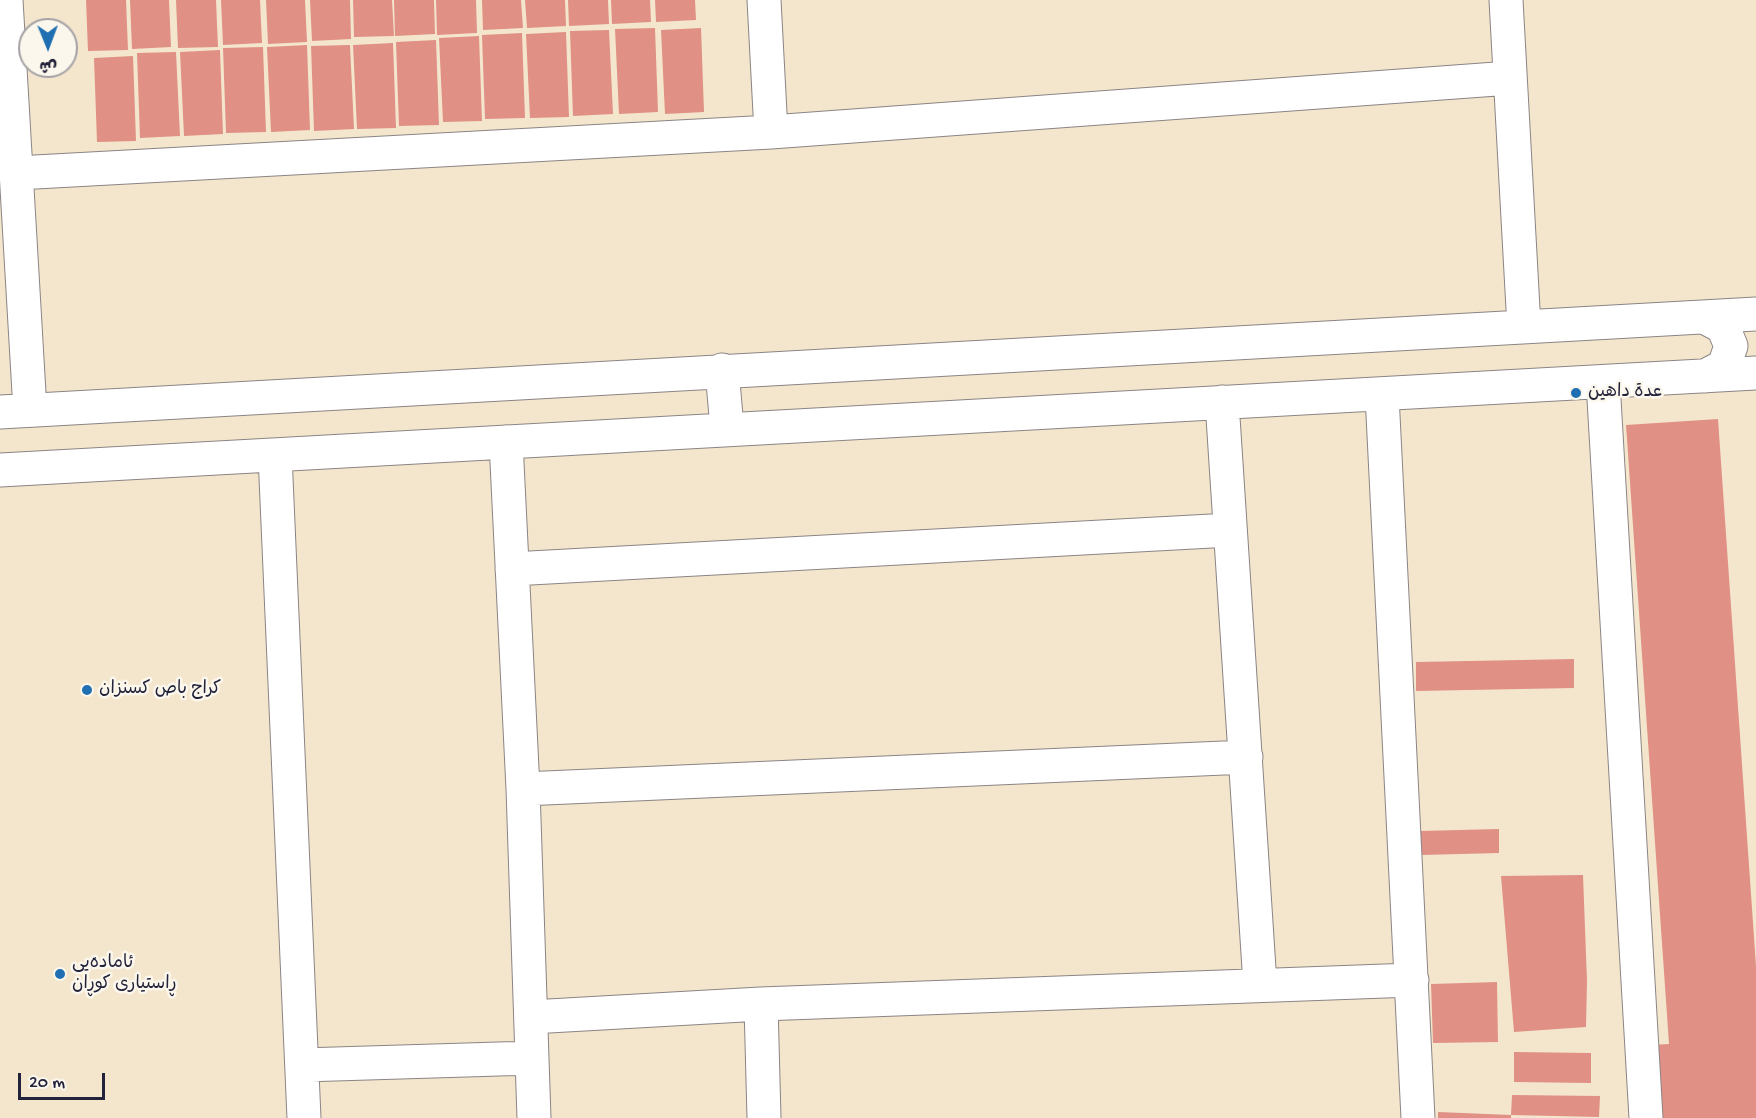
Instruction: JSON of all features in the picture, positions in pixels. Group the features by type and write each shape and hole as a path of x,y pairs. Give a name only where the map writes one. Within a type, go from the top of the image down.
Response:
{"street":[{"path":"6,0 17,173 15,411 1756,314"},
{"path":"764,0 771,132"},
{"path":"1506,0 1524,327"},
{"path":"17,173 771,132 1510,78"},
{"path":"1704,317 1723,327 1731,346 1724,366 1705,376"},
{"path":"722,370 727,428"},
{"path":"0,470 727,428 1382,395 1756,373"},
{"path":"1603,382 1646,1118"},
{"path":"1382,395 1418,1118"},
{"path":"1222,402 1260,984"},
{"path":"506,442 523,789 534,1118"},
{"path":"275,455 304,1118"},
{"path":"513,570 1230,530"},
{"path":"523,789 1246,757"},
{"path":"531,1017 760,1004 1412,980"},
{"path":"760,1004 764,1118"},
{"path":"302,1065 532,1058"}],"building":[{"path":"86,0 126,0 128,50 88,51"},
{"path":"130,0 169,0 171,47 132,49"},
{"path":"176,0 216,0 218,47 178,48"},
{"path":"221,0 260,0 262,43 223,45"},
{"path":"266,0 305,0 307,42 268,44"},
{"path":"310,0 350,0 351,39 312,41"},
{"path":"353,0 392,0 394,36 354,37"},
{"path":"394,0 434,0 435,34 395,36"},
{"path":"436,0 476,0 477,33 437,35"},
{"path":"482,0 521,0 523,28 483,30"},
{"path":"525,0 565,0 566,26 527,28"},
{"path":"568,0 608,0 609,24 569,26"},
{"path":"611,0 650,0 651,22 612,24"},
{"path":"655,0 695,0 696,20 656,22"},
{"path":"655,28 658,112 619,114 615,29"},
{"path":"701,28 704,112 665,114 661,30"},
{"path":"609,30 613,114 573,116 570,31"},
{"path":"566,32 569,117 530,118 526,34"},
{"path":"522,33 525,118 485,119 482,35"},
{"path":"479,36 482,121 443,122 439,38"},
{"path":"436,40 439,125 399,126 396,42"},
{"path":"393,43 396,128 357,129 353,45"},
{"path":"307,45 310,130 271,132 267,47"},
{"path":"350,45 354,129 314,131 311,46"},
{"path":"263,47 266,132 226,133 223,48"},
{"path":"220,50 223,134 184,136 180,52"},
{"path":"176,52 180,136 140,138 137,53"},
{"path":"133,56 136,141 97,142 94,58"},
{"path":"1718,419 1756,966 1756,1118 1656,1118 1650,1045 1669,1044 1626,425"},
{"path":"1574,659 1574,688 1416,691 1416,662"},
{"path":"1499,829 1499,853 1421,855 1420,831"},
{"path":"1583,875 1587,981 1586,1027 1514,1032 1501,876"},
{"path":"1497,982 1498,1042 1433,1043 1431,984"},
{"path":"1514,1052 1591,1053 1591,1083 1514,1082"},
{"path":"1512,1095 1600,1096 1599,1117 1511,1115"},
{"path":"1438,1112 1511,1115 1511,1118 1438,1118"}],"place":[{"name":"عدة داهين","path":"1576,393"},
{"name":"كراج باص كسنزان","path":"87,690"},
{"name":"ئامادەیی ڕاستیاری کوڕان","path":"60,974"}]}
